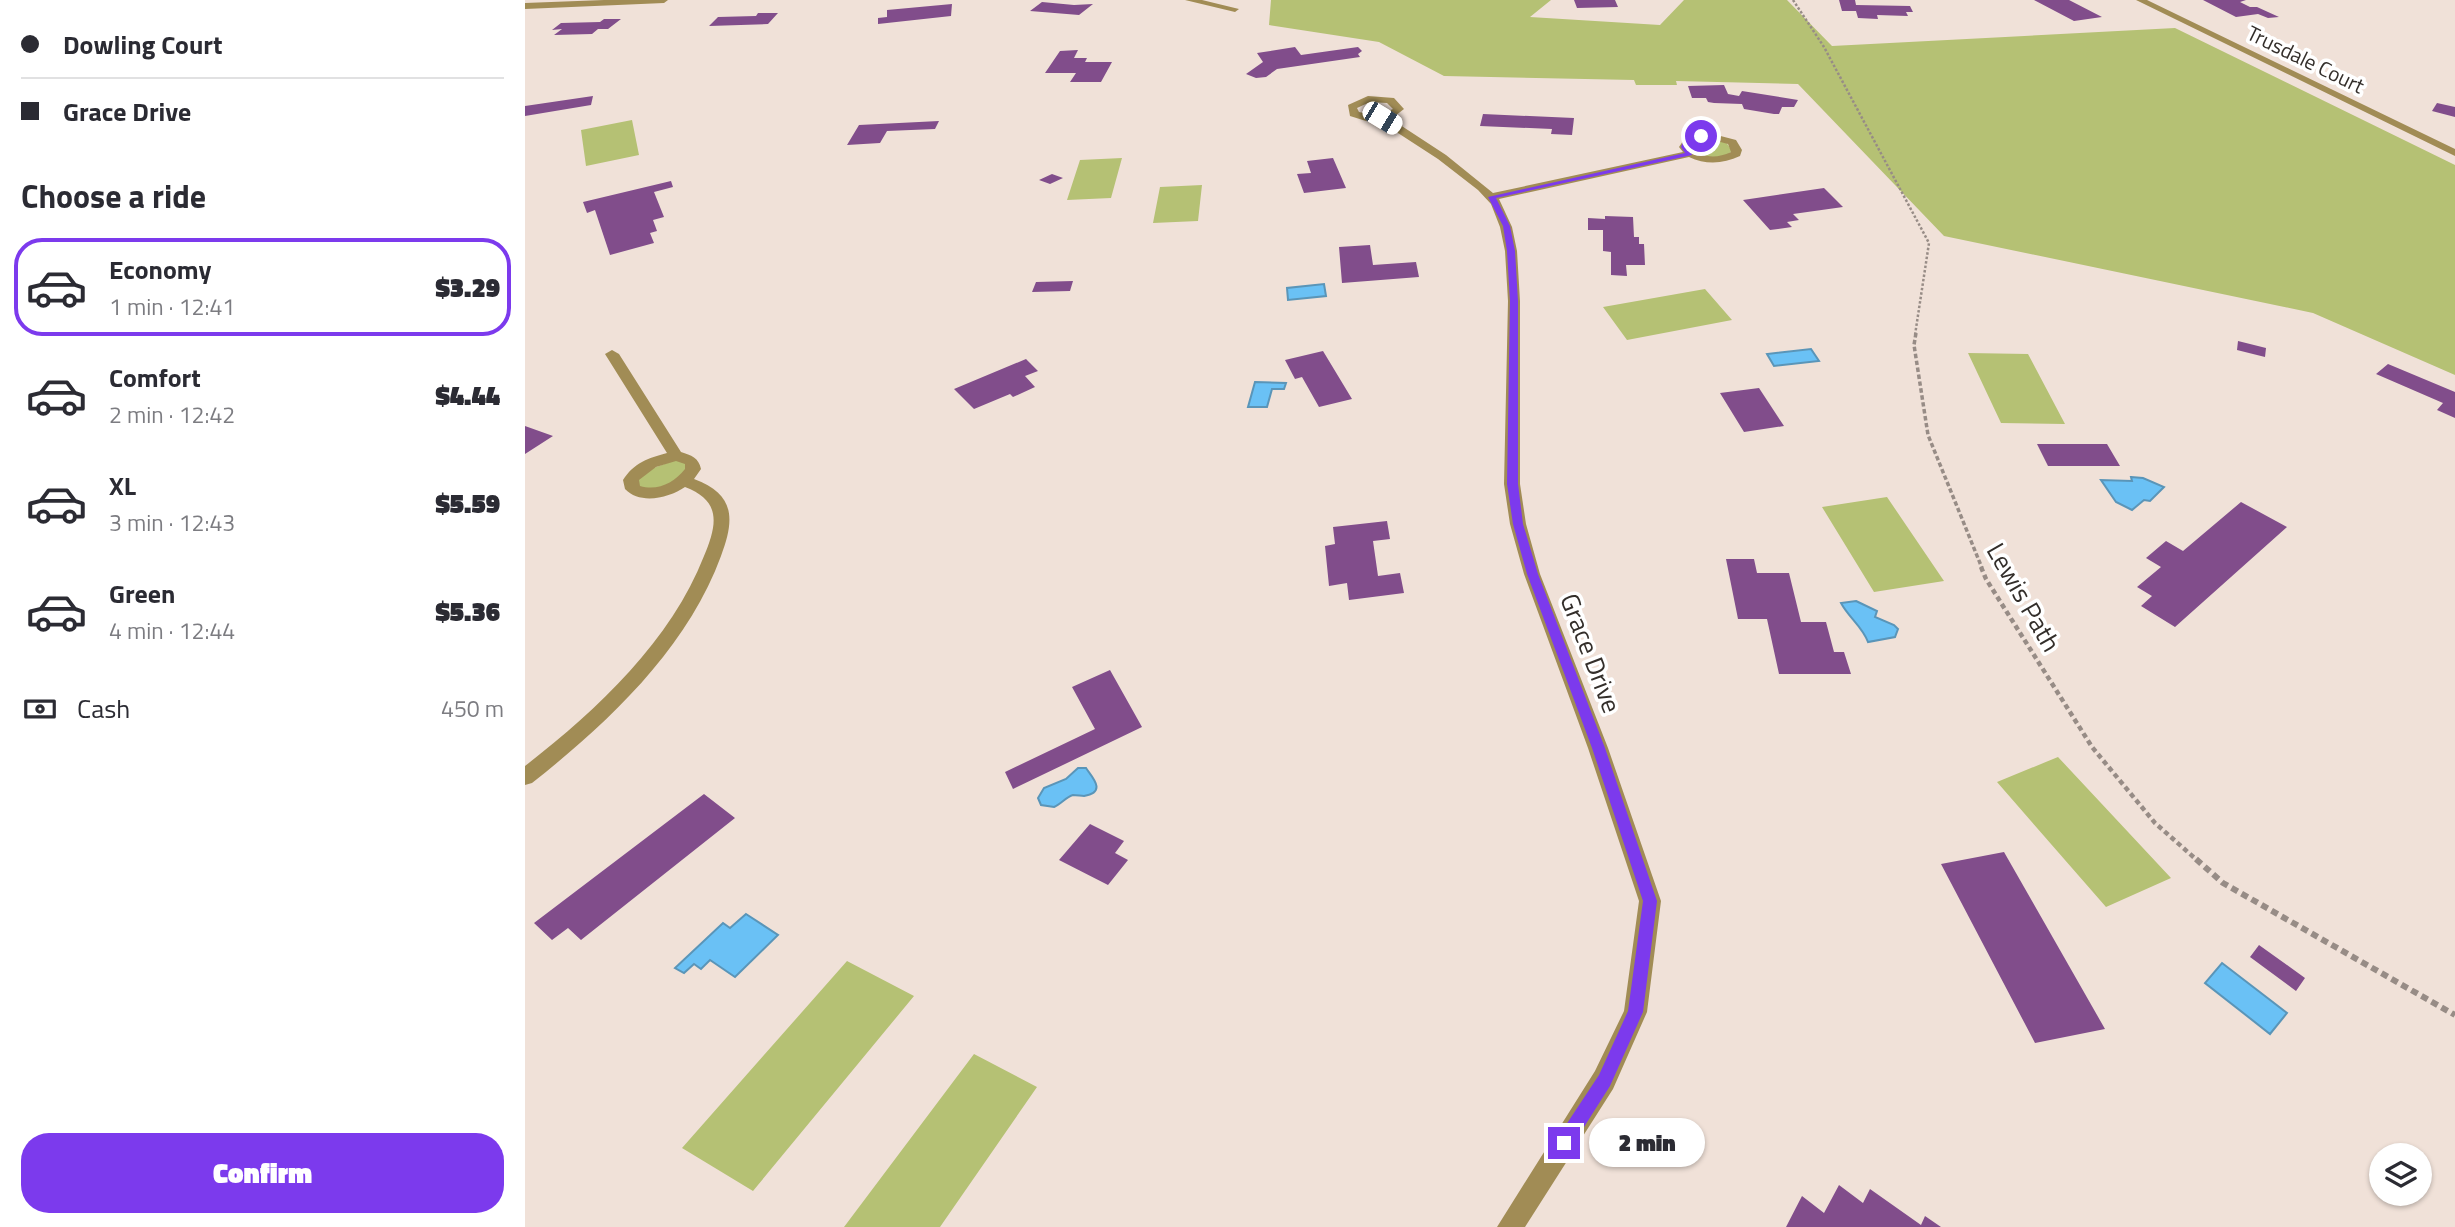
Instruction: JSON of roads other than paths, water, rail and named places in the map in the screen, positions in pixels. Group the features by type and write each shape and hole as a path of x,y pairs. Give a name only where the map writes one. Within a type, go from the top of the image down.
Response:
{"street":[{"path":"525,6 535,0"},
{"path":"525,6 664,0"},
{"path":"1189,0 1235,9"},
{"name":"Trusdale Court","path":"2140,0 2455,153"},
{"name":"Grace Drive","path":"1382,118 1442,157 1492,197 1506,226 1511,251 1514,301 1513,484 1518,524 1532,574 1598,748 1650,901 1635,1012 1604,1080 1510,1227"},
{"path":"1492,197 1689,154"},
{"path":"612,354 676,456"},
{"path":"676,456 690,460 693,464 693,469 684,481 656,493 638,492 630,485 634,475 647,464 676,456"},
{"path":"525,777 584,728 658,648 688,607 712,562 722,526 722,514 712,495 684,481"}],"water":[{"path":"1324,284 1326,296 1288,300 1287,288"},
{"path":"1811,349 1819,361 1774,366 1767,354"},
{"path":"1255,382 1286,383 1284,389 1272,389 1267,407 1248,407"},
{"path":"2131,477 2143,478 2164,487 2150,501 2144,500 2132,510 2116,502 2101,480 2132,481"},
{"path":"1856,601 1877,611 1875,617 1894,625 1898,629 1895,637 1868,642 1841,603"},
{"path":"1078,768 1086,768 1096,784 1095,791 1084,796 1070,796 1054,807 1041,805 1038,798 1044,788 1066,779"},
{"path":"746,914 778,935 735,977 710,960 701,969 694,964 684,973 675,968 723,923 730,928"},
{"path":"2222,963 2287,1013 2270,1034 2205,983"}]}
